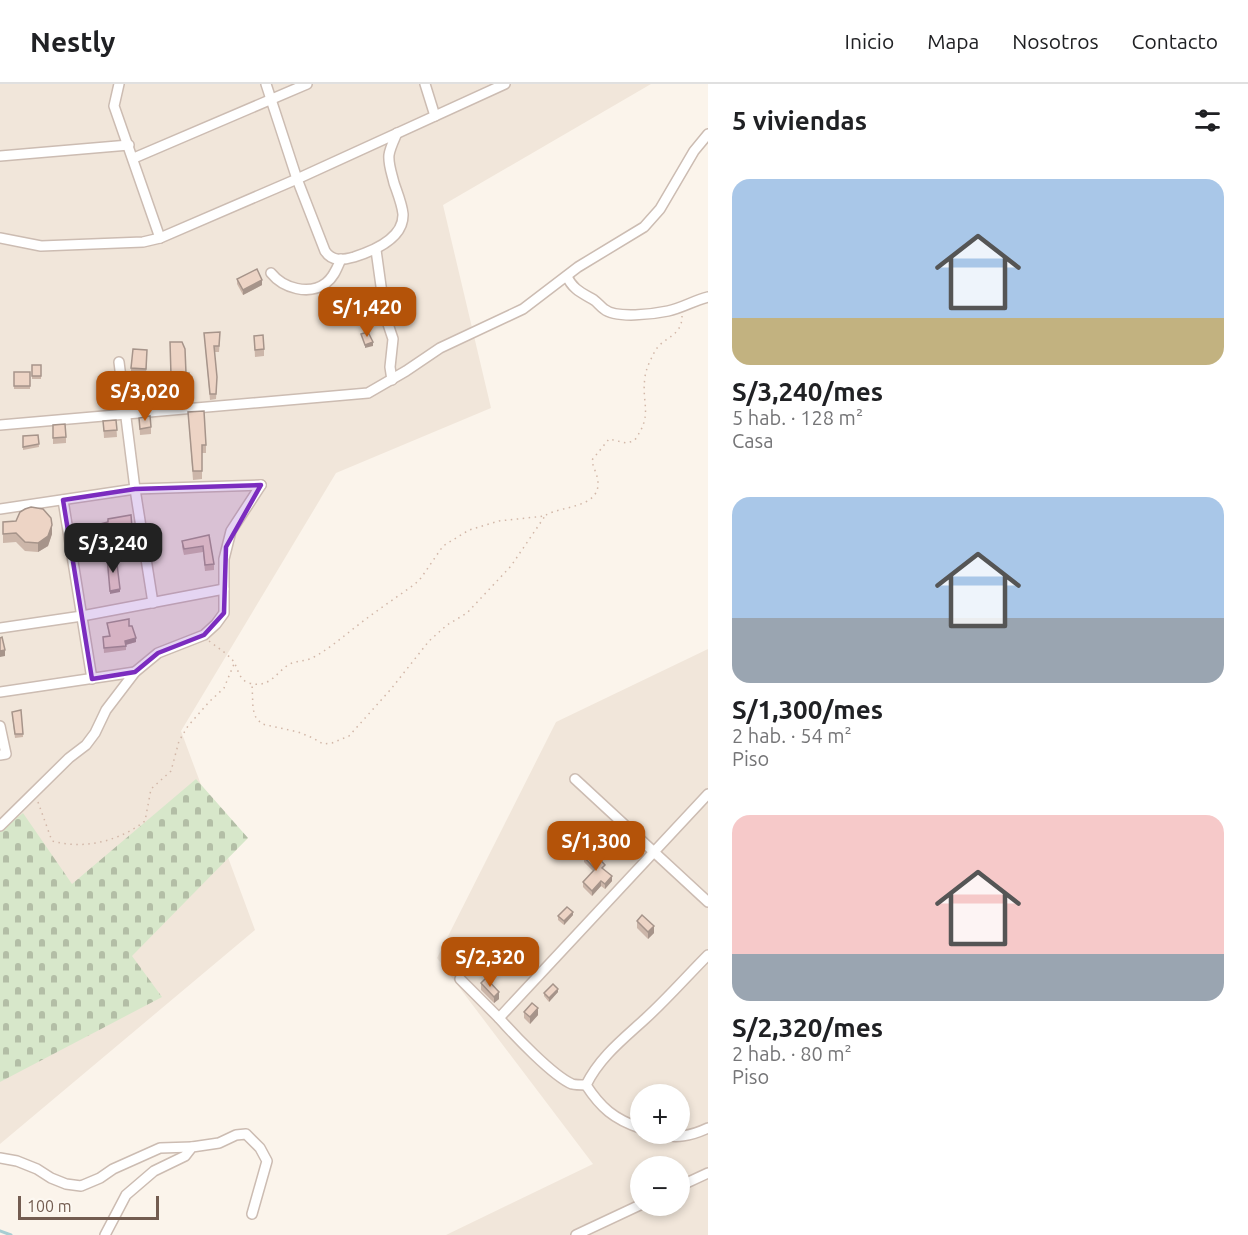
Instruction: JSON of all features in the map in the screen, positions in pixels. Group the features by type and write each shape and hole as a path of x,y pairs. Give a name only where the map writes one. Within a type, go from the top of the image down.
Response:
{"street":[{"path":"119,84 114,106 160,238"},
{"path":"266,84 297,179 328,257 341,259 376,250 395,234 402,224 403,213 389,163 389,154 397,133"},
{"path":"134,158 307,84"},
{"path":"425,84 435,116"},
{"path":"0,238 41,246 143,242 160,238 297,179 505,84"},
{"path":"0,425 368,393 440,348 523,309 578,267 644,227 660,209 694,151 708,134"},
{"path":"0,156 129,145"},
{"path":"376,250 385,315 393,339 390,367 392,380"},
{"path":"271,273 291,288 308,289 325,284 334,274 341,259"},
{"path":"567,276 570,284 576,289 615,314 668,311 708,297"},
{"path":"119,362 135,489 153,603"},
{"path":"0,509 135,489 261,484 231,531 224,559 224,613 216,624 207,632 158,653 135,672 106,710 95,733 86,745 0,826"},
{"path":"63,500 92,679"},
{"path":"0,628 82,616 224,589"},
{"path":"0,692 135,672"},
{"path":"0,726 6,754 0,756"},
{"path":"575,779 708,902"},
{"path":"499,1018 708,794"},
{"path":"586,1085 594,1071 622,1038 645,1019 708,955"},
{"path":"460,979 529,1049 563,1078 573,1084 586,1085"},
{"path":"586,1085 596,1101 608,1113 630,1123"},
{"path":"690,1136 708,1128"},
{"path":"0,1158 17,1161 37,1169 51,1179 81,1186 100,1179 113,1169 160,1148 219,1143 237,1135 246,1134 267,1161 252,1214"},
{"path":"105,1235 126,1195 154,1171 185,1156 192,1147"},
{"path":"690,1181 708,1173"},
{"path":"576,1235 630,1210"}],"path":[{"path":"207,632 210,642 223,650 234,663 240,676 252,683 273,680 287,665 312,658 330,647 415,584 443,546 452,542 460,534 499,521 545,516 560,508 581,504 595,495 598,482 592,460 609,439 626,443 634,441 638,435 647,416 645,376 660,343 676,334 682,318 680,307"},
{"path":"252,683 253,709 256,718 262,724 298,732 323,744 349,736 392,689 429,641 447,625 467,613 511,566 545,516"},
{"path":"36,791 52,841 62,844 99,844 133,831 145,821 151,789 171,771 179,741 188,726 224,688 234,663"}],"highlighted area":[{"path":"261,485 226,547 224,613 204,635 158,653 135,672 92,679 63,500 135,489"}],"shaded area":[{"path":"0,84 651,84 443,205 491,408 336,473 181,731 255,930 0,1144"},
{"path":"708,649 708,1235 446,1235 593,1164 437,958 556,722"}],"green space":[{"path":"196,779 248,838 132,956 162,997 0,1082 0,831 23,813 72,884"}],"building":[{"path":"257,269 262,280 243,290 237,279"},
{"path":"220,332 219,346 214,346 216,394 210,394 204,333"},
{"path":"368,332 373,342 365,345 361,334"},
{"path":"263,335 264,349 255,350 254,336"},
{"path":"170,342 182,342 185,349 190,393 138,396 137,386 166,383 166,375 171,375"},
{"path":"133,349 147,350 146,369 131,368"},
{"path":"32,365 41,365 41,376 32,376"},
{"path":"14,372 30,372 30,386 14,386"},
{"path":"204,411 206,445 202,445 202,471 193,471 188,412"},
{"path":"150,416 151,427 140,429 139,418"},
{"path":"116,420 117,430 104,431 103,421"},
{"path":"65,424 66,437 53,438 53,425"},
{"path":"38,435 39,444 23,447 23,436"},
{"path":"31,507 43,509 51,518 52,525 48,536 38,543 25,542 16,533 3,534 3,522 16,521 20,512"},
{"path":"131,515 132,528 135,528 137,541 127,542 126,533 104,537 100,524 108,522 108,519"},
{"path":"209,535 214,564 205,565 203,546 184,549 182,541"},
{"path":"116,556 120,589 110,591 107,557"},
{"path":"129,619 129,626 132,626 136,638 125,641 126,646 104,648 103,637 110,636 107,623"},
{"path":"2,637 5,650 0,651 0,638"},
{"path":"21,710 23,734 15,734 12,712"},
{"path":"592,851 605,865 602,868 612,876 605,884 601,881 592,891 583,882 595,869 584,857"},
{"path":"567,907 573,912 564,921 558,916"},
{"path":"642,915 654,926 648,932 637,921"},
{"path":"491,940 498,944 493,950 487,946"},
{"path":"486,978 499,992 494,997 481,983"},
{"path":"553,984 558,989 549,998 544,993"},
{"path":"532,1003 538,1008 530,1017 524,1012"}],"waterway":[{"path":"0,1231 11,1235"}]}
